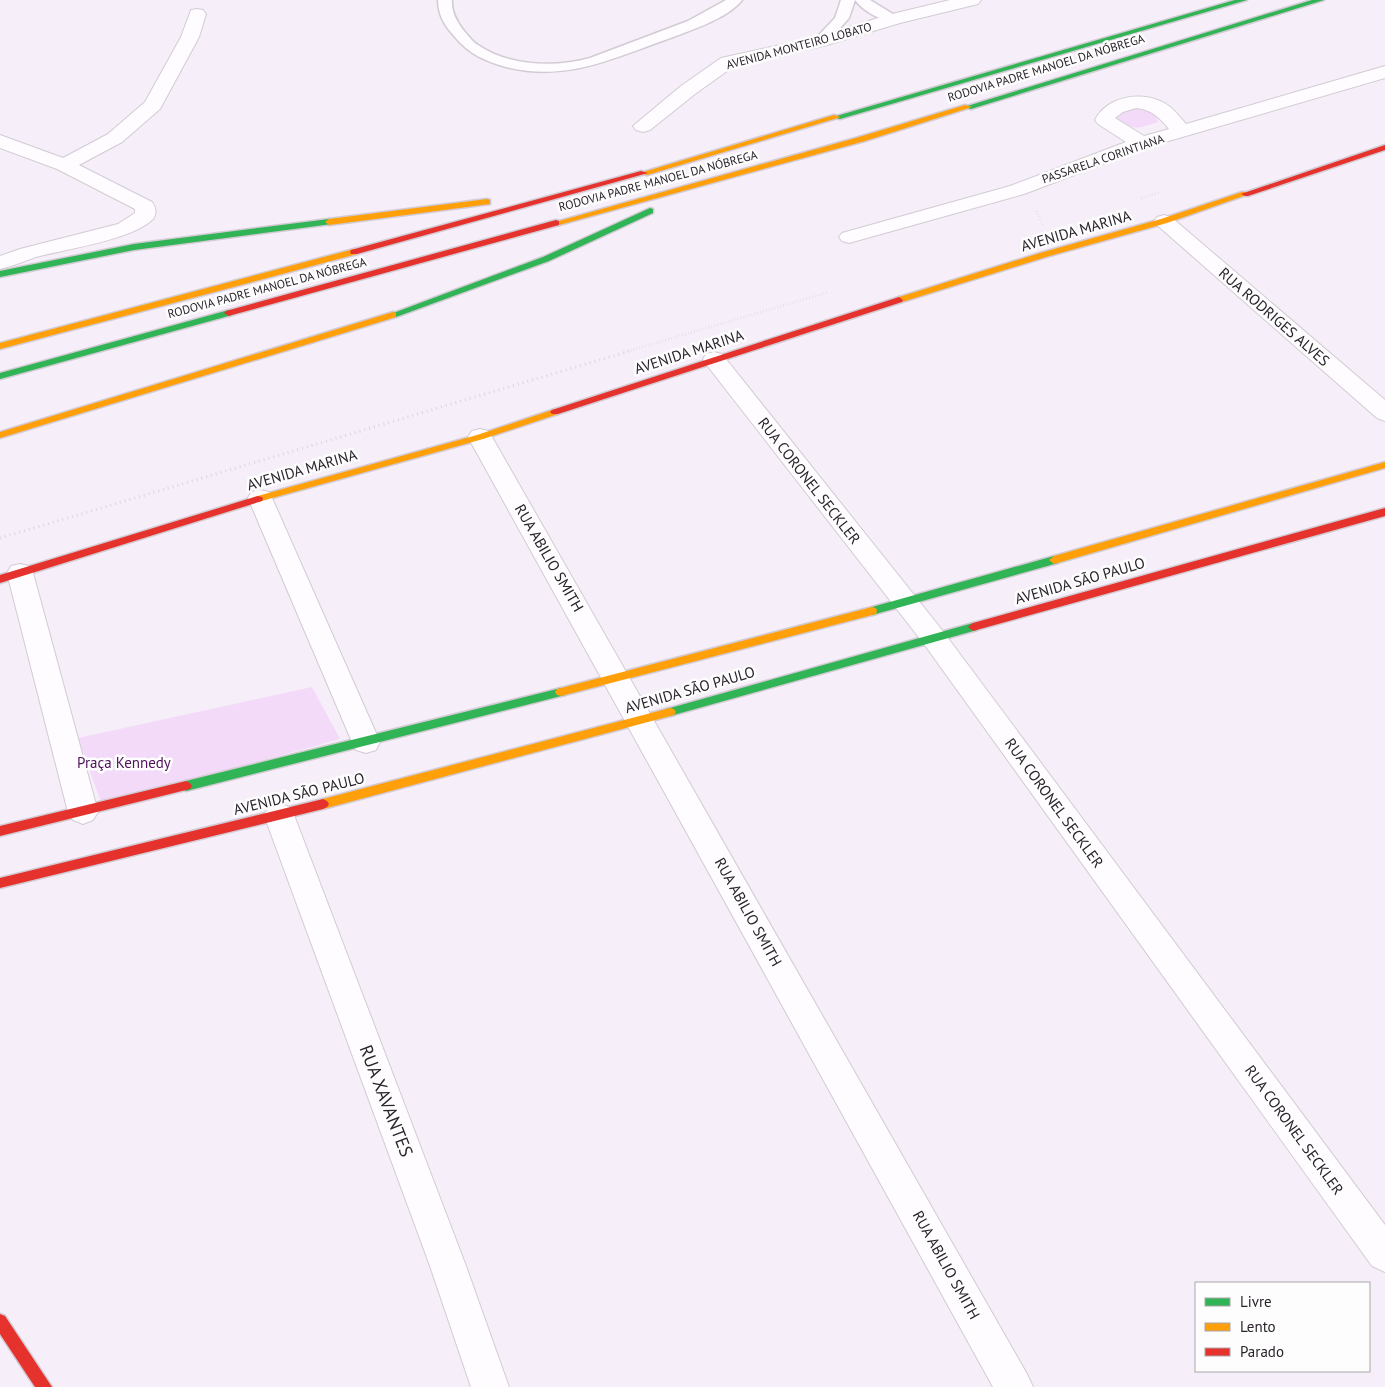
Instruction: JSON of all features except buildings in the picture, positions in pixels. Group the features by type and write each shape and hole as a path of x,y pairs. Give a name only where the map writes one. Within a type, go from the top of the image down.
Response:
{"main road":[{"path":"1158,25 1212,0"},
{"name":"RODOVIA PADRE MANOEL DA NÓBREGA","path":"0,346 597,187 1243,0"},
{"name":"RODOVIA PADRE MANOEL DA NÓBREGA","path":"0,376 862,139 1320,0"},
{"path":"0,435 405,312 546,259 666,203 862,139"},
{"name":"AVENIDA MARINA","path":"10,576 260,498 480,437 714,359 1043,255 1164,221 1385,147"},
{"path":"0,274 134,247 597,187"},
{"name":"AVENIDA SÃO PAULO","path":"0,831 366,742 904,603 1385,465"},
{"name":"AVENIDA SÃO PAULO","path":"0,883 279,815 640,720 1385,512"},
{"path":"0,1321 44,1387"}],"street":[{"name":"AVENIDA MONTEIRO LOBATO","path":"644,126 688,90 728,62 821,41 972,0"},
{"path":"64,166 115,138 153,105 190,38 197,14"},
{"name":"PASSARELA CORINTIANA","path":"849,237 1017,190 1141,143 1385,72"},
{"path":"1141,143 1105,120 1107,113 1117,106 1148,102 1168,115 1182,132"},
{"path":"0,141 64,166 144,206 145,216 125,228 27,253 0,263"},
{"name":"RUA RODRIGES ALVES","path":"1164,221 1385,413"},
{"name":"RUA CORONEL SECKLER","path":"714,359 932,637 1385,1254"},
{"name":"RUA ABILIO SMITH","path":"480,437 1014,1387"},
{"path":"260,498 366,742"},
{"path":"10,576 83,812"},
{"name":"RUA XAVANTES","path":"279,815 445,1257 490,1387"}],"lane":[{"path":"445,0 444,6 452,26 472,48 495,59 530,67 560,67 586,64 697,23 722,10 734,0"},
{"path":"821,41 838,25 848,5 848,0"},
{"path":"862,0 868,6 894,20"}],"path":[{"path":"1017,190 1038,212 1044,228 1043,255"},
{"path":"1139,199 1167,190"},
{"path":"0,538 834,290"}],"green space":[{"path":"1135,107 1147,107 1156,114 1158,122 1134,127 1113,117 1119,111"},
{"name":"Praça Kennedy","path":"312,687 340,739 102,805 78,738"}],"traffic: fast":[{"path":"837,117 1243,0"},
{"path":"968,107 1320,0"},
{"path":"393,315 546,259 650,211"},
{"path":"0,274 134,247 329,222"},
{"path":"0,376 229,313"},
{"path":"872,611 1054,560"},
{"path":"670,712 973,627"},
{"path":"186,786 561,692"}],"traffic: slow":[{"path":"556,223 862,139 968,107"},
{"path":"644,173 837,117"},
{"path":"899,300 1043,255 1164,221 1245,194"},
{"path":"329,222 487,202"},
{"path":"0,346 354,252"},
{"path":"0,435 393,315"},
{"path":"258,499 480,437 555,412"},
{"path":"1054,560 1385,465"},
{"path":"561,692 872,611"},
{"path":"323,804 670,712"}],"traffic: jam":[{"path":"1245,194 1385,147"},
{"path":"354,252 644,173"},
{"path":"229,313 556,223"},
{"path":"555,412 899,300"},
{"path":"0,579 258,499"},
{"path":"973,627 1385,512"},
{"path":"0,831 186,786"},
{"path":"0,883 323,804"},
{"path":"0,1321 44,1387"}]}
